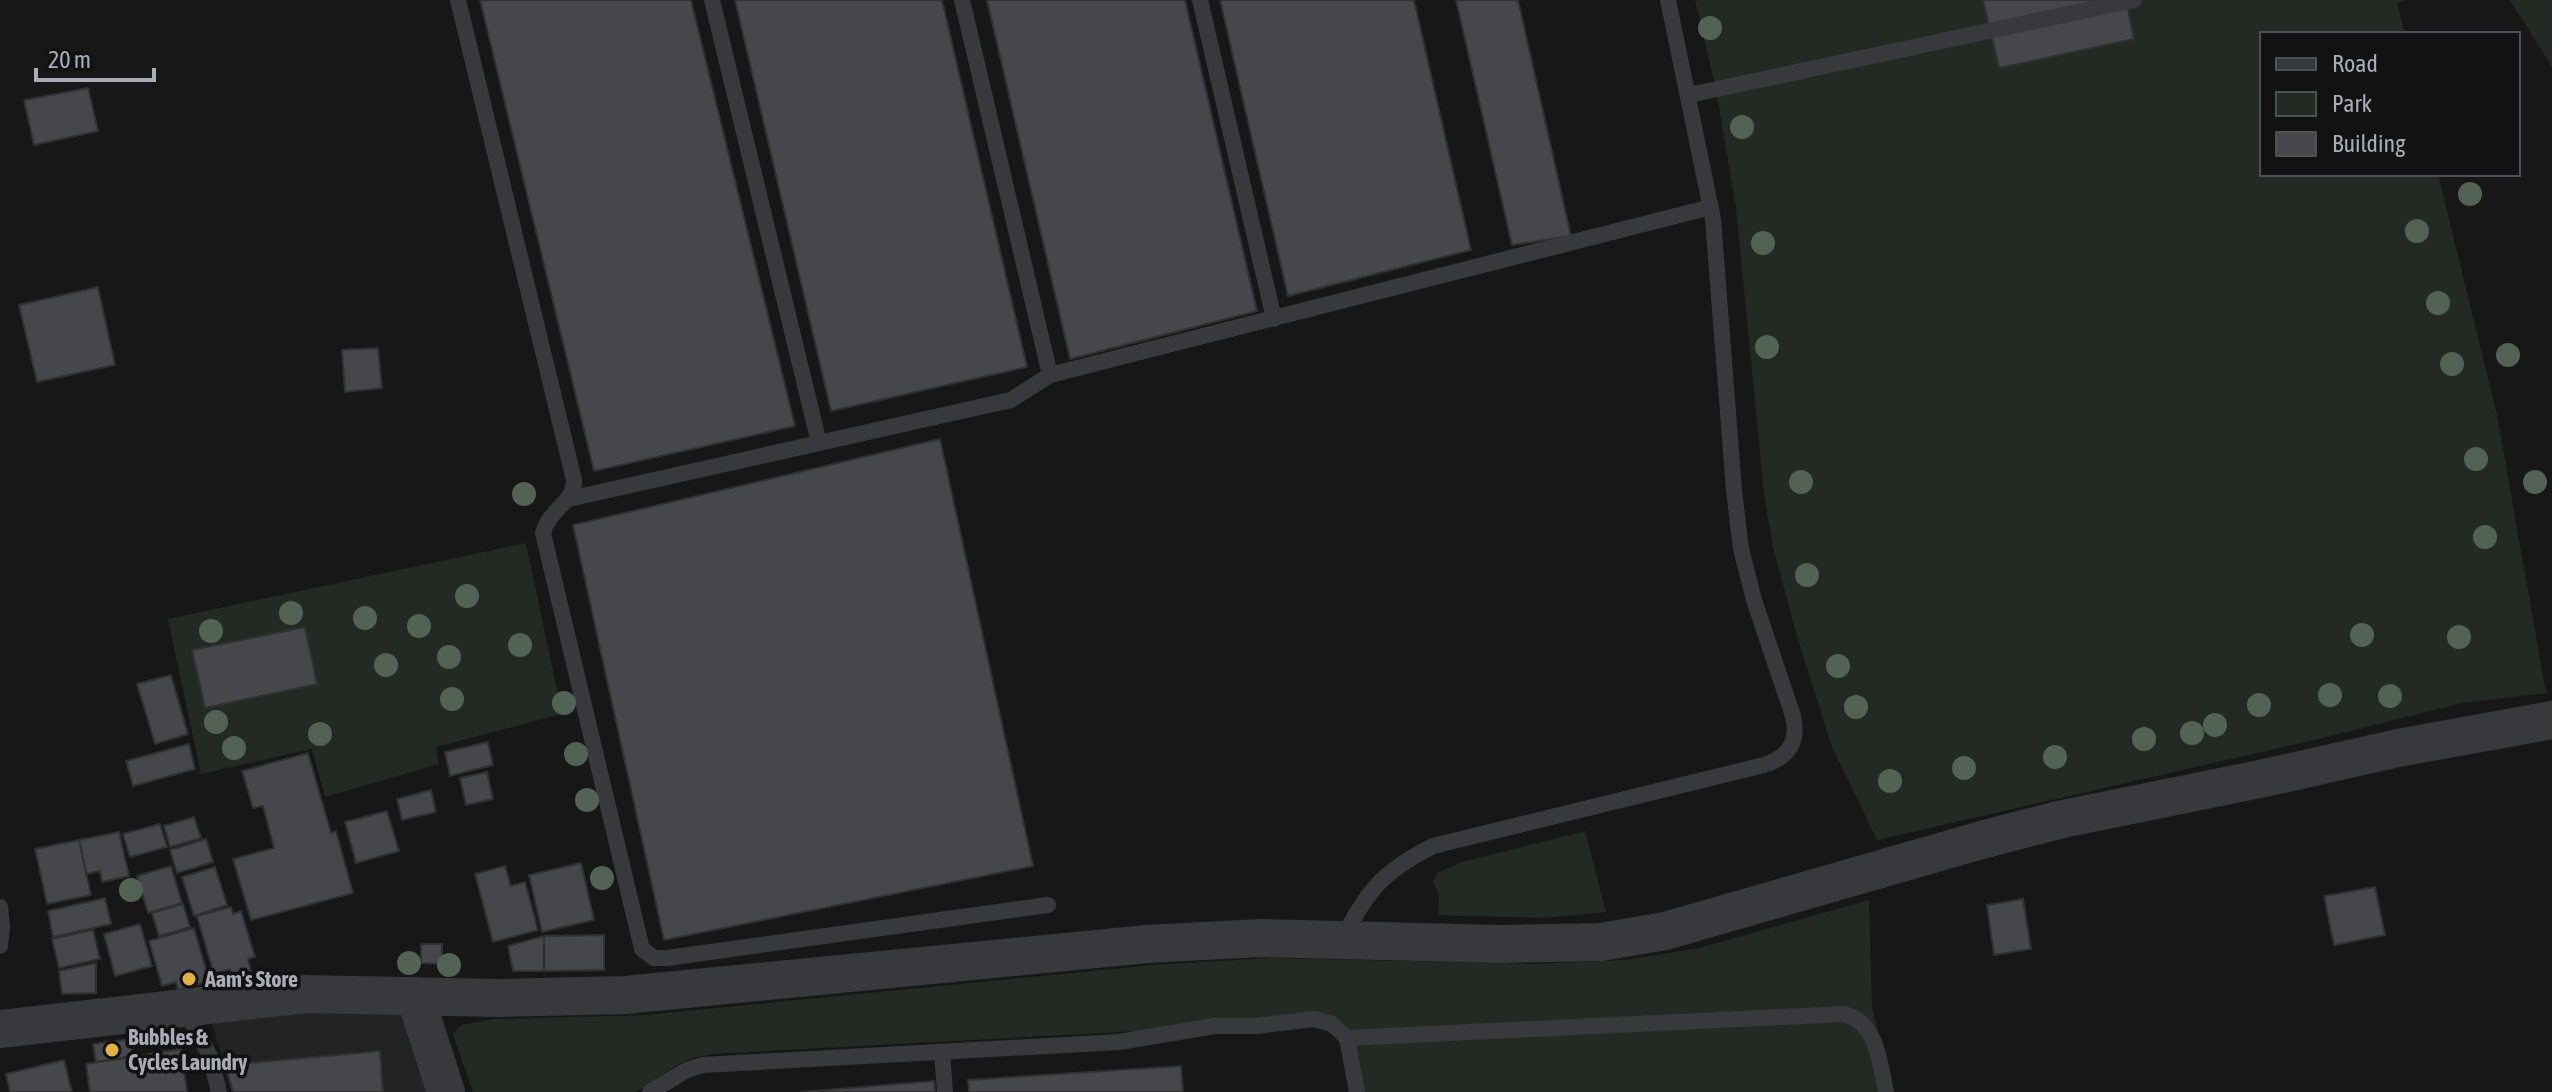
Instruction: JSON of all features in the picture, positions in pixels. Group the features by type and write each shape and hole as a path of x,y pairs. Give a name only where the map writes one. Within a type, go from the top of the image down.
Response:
{"street":[{"path":"0,1029 306,994 499,998 625,995 1133,945 1261,938 1556,944 1601,942 1637,937 1728,915 2063,819 2274,777 2398,748 2552,720"},
{"path":"415,996 446,1092"}],"lane":[{"path":"458,0 574,480 575,487 569,499"},
{"path":"712,0 819,443"},
{"path":"962,0 1050,375"},
{"path":"1200,0 1274,319"},
{"path":"1342,939 1379,880 1404,861 1433,846 1764,765 1786,755 1793,744 1796,726 1754,600 1741,549 1717,247 1668,0"},
{"path":"1689,95 2134,0"},
{"path":"1048,905 667,958 654,958 645,953 640,945 543,533 546,521 569,499 1011,400 1050,375 1711,207"},
{"path":"0,907 0,946"},
{"path":"184,1008 210,1056 219,1092"},
{"path":"1347,1038 1843,1014 1859,1019 1869,1033 1876,1047 1886,1092"},
{"path":"650,1092 687,1070 703,1065 1119,1042 1215,1026 1275,1024 1303,1019 1327,1022 1347,1038 1357,1092"},
{"path":"942,1052 945,1092"}],"shaded area":[{"path":"413,998 445,1092 233,1092 207,1007"}],"green space":[{"path":"1695,0 2407,0 2397,3 2404,32 2260,32 2260,176 2438,176 2497,415 2546,693 2463,703 1877,840 1832,747 1773,548 1764,493 1736,208 1716,89"},
{"path":"2510,0 2552,0 2552,67"},
{"path":"526,543 562,714 436,747 439,764 325,797 312,749 201,774 168,619"},
{"path":"1585,831 1606,912 1543,918 1438,915 1439,895 1433,882 1437,873 1462,862"},
{"path":"1869,900 1872,1007 1893,1092 1353,1092 1344,1026 1138,1031 712,1054 679,1064 636,1092 473,1092 453,1034 461,1025 494,1019 645,1015 1153,965 1271,958 1534,964 1625,960 1699,948"}],"building":[{"path":"480,0 691,0 795,426 594,471"},
{"path":"735,0 942,0 1027,367 831,411"},
{"path":"987,0 1185,0 1257,311 1070,359"},
{"path":"1220,0 1414,0 1471,250 1288,296"},
{"path":"1456,0 1518,0 1571,236 1512,245"},
{"path":"1983,0 2126,0 2134,39 1999,68"},
{"path":"88,88 98,131 34,145 24,100"},
{"path":"98,287 115,365 37,382 19,305"},
{"path":"378,348 382,388 345,392 342,350"},
{"path":"940,439 1033,866 664,940 573,525"},
{"path":"305,627 317,684 205,708 192,650"},
{"path":"171,675 188,734 155,744 137,684"},
{"path":"488,742 493,765 450,776 445,752"},
{"path":"189,744 195,769 133,786 126,761"},
{"path":"308,753 331,833 336,831 353,893 251,920 233,859 274,848 263,806 253,808 242,771"},
{"path":"487,772 493,799 466,805 460,778"},
{"path":"431,790 436,812 402,820 397,799"},
{"path":"387,811 399,851 356,863 345,822"},
{"path":"194,817 201,838 170,847 164,826"},
{"path":"160,824 167,847 130,857 123,834"},
{"path":"119,832 129,876 102,882 100,871 86,874 79,840"},
{"path":"206,839 213,862 177,873 170,850"},
{"path":"79,840 91,895 47,904 35,849"},
{"path":"581,863 594,920 542,932 529,875"},
{"path":"171,866 182,903 148,913 137,876"},
{"path":"505,866 511,886 525,882 538,930 493,942 475,874"},
{"path":"215,867 227,905 194,916 182,877"},
{"path":"2375,887 2385,935 2334,945 2324,896"},
{"path":"105,898 111,924 53,937 48,911"},
{"path":"2023,899 2031,949 1994,955 1987,905"},
{"path":"183,904 190,927 159,936 152,913"},
{"path":"231,907 233,914 241,911 255,957 248,959 251,971 233,976 230,969 214,974 197,916"},
{"path":"140,924 152,966 115,976 104,934"},
{"path":"194,928 207,973 204,975 206,982 178,990 176,982 162,986 149,941"},
{"path":"93,930 100,959 59,968 52,939"},
{"path":"604,935 604,970 544,971 544,936"},
{"path":"544,936 544,971 513,971 508,946"},
{"path":"421,944 442,944 442,964 421,963"},
{"path":"96,963 96,993 62,994 59,971"},
{"path":"130,1039 133,1056 96,1062 93,1044"},
{"path":"181,1049 187,1092 90,1092 86,1064"},
{"path":"380,1051 383,1092 233,1092 225,1065"},
{"path":"64,1060 72,1092 10,1092 6,1074"},
{"path":"1181,1066 1183,1092 969,1092 968,1080"},
{"path":"934,1081 935,1092 800,1092"}],"place":[{"name":"Aam's Store","path":"189,979"},
{"name":"Bubbles & Cycles Laundry","path":"112,1050"}]}
